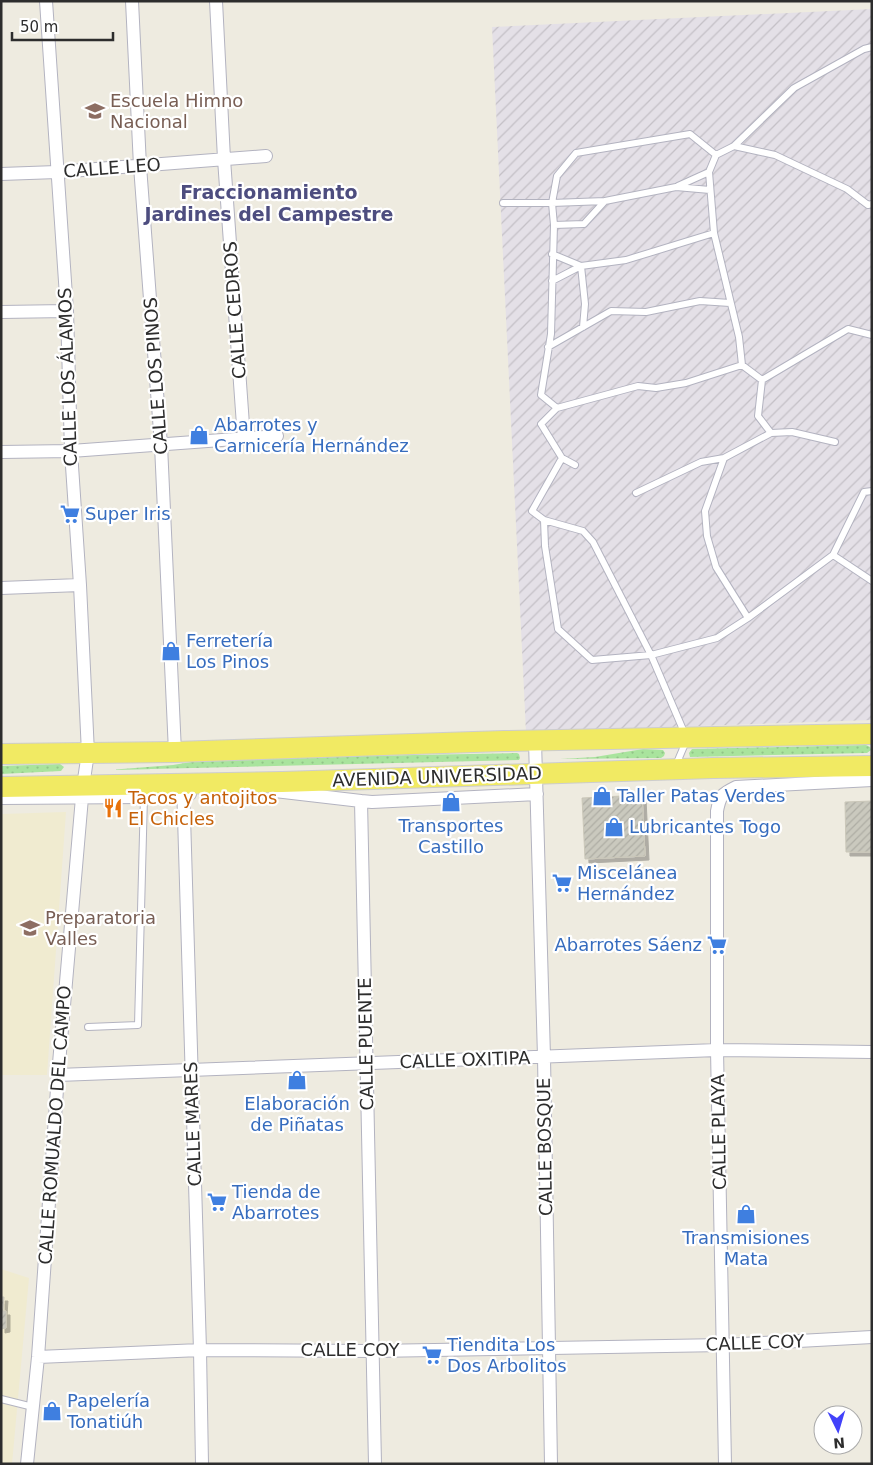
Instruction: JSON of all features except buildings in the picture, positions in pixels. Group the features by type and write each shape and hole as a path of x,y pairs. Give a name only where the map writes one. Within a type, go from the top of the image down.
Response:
{"main road":[{"name":"AVENIDA UNIVERSIDAD","path":"1,754 175,752 535,741 872,734"},
{"name":"AVENIDA UNIVERSIDAD","path":"1,787 82,791 144,790 282,782 675,769 872,766"}],"street":[{"name":"CALLE LOS ÁLAMOS","path":"46,1 56,172 67,311 71,451 88,753"},
{"name":"CALLE LOS PINOS","path":"132,1 140,166 161,445 175,752"},
{"name":"CALLE CEDROS","path":"216,1 224,160 244,438"},
{"name":"CALLE LEO","path":"1,174 56,172 266,156"},
{"path":"1,312 67,311"},
{"path":"1,452 71,451 277,436"},
{"path":"1,588 80,586"},
{"name":"CALLE BOSQUE","path":"535,741 544,1057 551,1464"},
{"name":"CALLE ROMUALDO DEL CAMPO","path":"28,1464 38,1358 58,1075 82,791 88,753"},
{"name":"CALLE PLAYA","path":"725,1464 717,1050 717,811 719,800 722,794 736,787 872,780"},
{"path":"183,789 283,790 372,802 537,794"},
{"name":"CALLE MARES","path":"183,789 202,1464"},
{"path":"1,798 82,791"},
{"name":"CALLE PUENTE","path":"361,801 375,1464"},
{"name":"CALLE OXITIPA","path":"58,1075 717,1050 872,1052"},
{"name":"CALLE COY","path":"38,1358 200,1350 373,1351 723,1345 872,1337"}],"lane":[{"path":"742,366 740,337 714,234 709,172 716,155 734,146 794,88 864,49 872,47"},
{"path":"557,408 541,395 551,334 554,225 552,203 557,176 576,153 690,134 716,155"},
{"path":"734,146 775,155 847,189 868,205 872,204"},
{"path":"503,203 605,201 676,187 709,172"},
{"path":"676,187 710,190"},
{"path":"554,225 584,224 605,201"},
{"path":"552,280 581,266 626,260 714,234"},
{"path":"552,254 581,266"},
{"path":"581,266 584,304 583,327"},
{"path":"548,347 610,311 646,312 700,301 730,303"},
{"path":"762,380 848,329 872,335"},
{"path":"742,366 762,380"},
{"path":"575,465 562,458 541,424 557,408 638,386 656,388 686,383 742,366"},
{"path":"762,380 758,416 770,433"},
{"path":"636,493 701,462 724,458 770,433 792,432 835,442"},
{"path":"562,458 532,511 544,520 583,531 593,542 651,655 687,739 675,769"},
{"path":"724,458 705,510 707,536 716,568 748,618"},
{"path":"544,520 545,546 558,629 592,660 651,655 717,638 748,618 834,555 864,492 872,491"},
{"path":"834,555 872,582"},
{"path":"88,1027 138,1025 144,790"},
{"path":"1,1399 33,1408"}],"shaded area":[{"path":"872,9 872,720 526,732 492,27"},
{"name":"Preparatoria Valles","path":"66,812 47,1075 1,1075 1,814"},
{"path":"1,1269 29,1278 12,1464 1,1464"}],"green space":[{"path":"866,745 871,750 867,753 690,757 689,753 692,749"},
{"path":"643,749 663,750 665,753 661,758 560,759 595,757"},
{"path":"519,754 519,760 109,770 173,765 209,759"},
{"path":"60,764 64,767 61,771 1,774 1,766"}],"place":[{"name":"Escuela Himno Nacional","path":"95,111"},
{"name":"Abarrotes y Carnicería Hernández","path":"199,435"},
{"name":"Super Iris","path":"70,514"},
{"name":"Ferretería Los Pinos","path":"171,651"},
{"name":"Taller Patas Verdes","path":"602,796"},
{"name":"Transportes Castillo","path":"451,802"},
{"name":"Tacos y antojitos El Chicles","path":"113,808"},
{"name":"Lubricantes Togo","path":"614,827"},
{"name":"Miscelánea Hernández","path":"562,883"},
{"name":"Preparatoria Valles","path":"30,928"},
{"name":"Abarrotes Sáenz","path":"717,945"},
{"name":"Elaboración de Piñatas","path":"297,1080"},
{"name":"Tienda de Abarrotes","path":"217,1202"},
{"name":"Transmisiones Mata","path":"746,1214"},
{"name":"Tiendita Los Dos Arbolitos","path":"432,1355"},
{"name":"Papelería Tonatiúh","path":"52,1411"}],"district":[{"name":"Fraccionamiento Jardines del Campestre","path":"269,203"}]}
